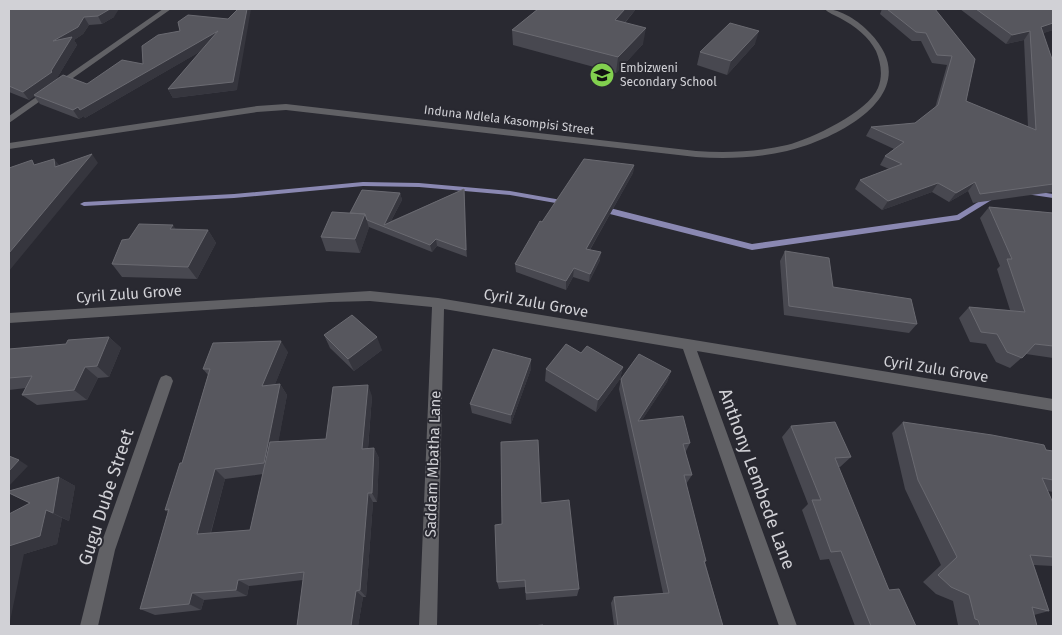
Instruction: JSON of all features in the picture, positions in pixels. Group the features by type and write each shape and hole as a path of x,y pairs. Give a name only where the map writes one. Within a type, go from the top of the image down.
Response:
{"street":[{"path":"9,120 167,9"},
{"name":"Induna Ndlela Kasompisi Street","path":"9,146 247,110 286,107 696,154 723,156 752,154 788,147 819,136 848,122 877,98 885,82 886,68 880,51 869,36 858,26 828,9"},
{"name":"Cyril Zulu Grove","path":"9,318 370,296 438,302 1053,405"},
{"name":"Saddam Mbatha Lane","path":"428,626 438,302"},
{"name":"Anthony Lembede Lane","path":"688,345 788,626"},
{"name":"Gugu Dube Street","path":"88,626 107,550 166,381"}],"building":[{"path":"9,9 110,9 98,16 84,17 78,27 53,41 72,37 52,72 23,92 9,86"},
{"path":"238,9 247,9 233,82 168,89 218,31 80,110 78,107 73,110 34,95 63,75 87,84 122,60 143,64 142,46 158,35 180,31 178,22 188,15 228,19"},
{"path":"538,9 625,9 615,20 646,28 618,57 512,30"},
{"path":"887,9 935,9 975,59 966,101 1036,130 1030,31 1012,35 976,9 1053,9 1053,23 1041,27 1053,62 1053,184 980,194 975,182 956,193 938,183 888,201 860,180 902,164 885,156 904,142 871,127 915,123 938,105 952,56 937,55 926,33 916,32"},
{"path":"730,23 759,31 731,61 700,52"},
{"path":"92,154 9,253 9,168 32,160 34,165 54,159 55,167"},
{"path":"584,159 634,165 586,249 601,252 590,274 574,268 566,281 515,264 540,221 542,222"},
{"path":"464,189 466,250 436,239 430,245 367,220 365,214 350,213 362,190 400,193 384,225"},
{"path":"989,207 1053,213 1053,346 1035,344 1022,358 1007,352 997,334 981,332 969,307 1025,312 1007,259 1012,259"},
{"path":"332,212 365,214 355,239 321,237"},
{"path":"139,224 173,225 170,229 208,230 188,267 112,264 122,240 129,239"},
{"path":"785,251 829,258 833,287 911,299 917,324 789,306"},
{"path":"352,315 377,337 348,359 324,335"},
{"path":"109,337 97,366 85,367 74,390 22,395 32,376 9,378 9,349 66,344 68,340"},
{"path":"281,341 262,386 280,384 264,463 215,469 197,534 250,530 270,442 326,439 333,387 368,385 362,449 374,448 372,493 368,493 360,590 356,591 351,626 297,626 304,572 238,580 236,590 192,593 189,604 140,609 169,509 165,510 180,463 182,463 210,369 203,369 213,343"},
{"path":"566,344 581,353 587,346 623,367 598,400 546,369"},
{"path":"493,349 531,359 511,415 470,404"},
{"path":"639,354 671,371 638,421 683,416 690,443 683,444 692,475 684,475 706,561 704,561 723,626 618,626 614,597 669,593 621,379"},
{"path":"835,422 851,457 835,458 889,590 899,589 916,626 871,626 841,551 831,552 812,500 821,500 791,426"},
{"path":"903,422 1044,445 1046,450 1053,451 1053,480 1042,478 1053,503 1053,557 1030,555 1049,611 1032,607 1037,626 980,626 978,620 975,619 969,595 951,587 938,575 957,557 918,480"},
{"path":"538,440 541,503 569,500 579,589 526,593 525,580 497,582 495,525 502,524 501,442"},
{"path":"9,456 19,460 9,471"},
{"path":"59,477 53,513 46,510 40,536 9,546 9,514 30,503 9,493 9,491"}],"waterway":[{"path":"84,204 234,196 363,184 419,185 510,193 567,203"},
{"path":"1029,192 1053,196"},
{"path":"602,209 752,247 959,217 994,196"}],"place":[{"name":"Embizweni Secondary School","path":"602,75"}]}
